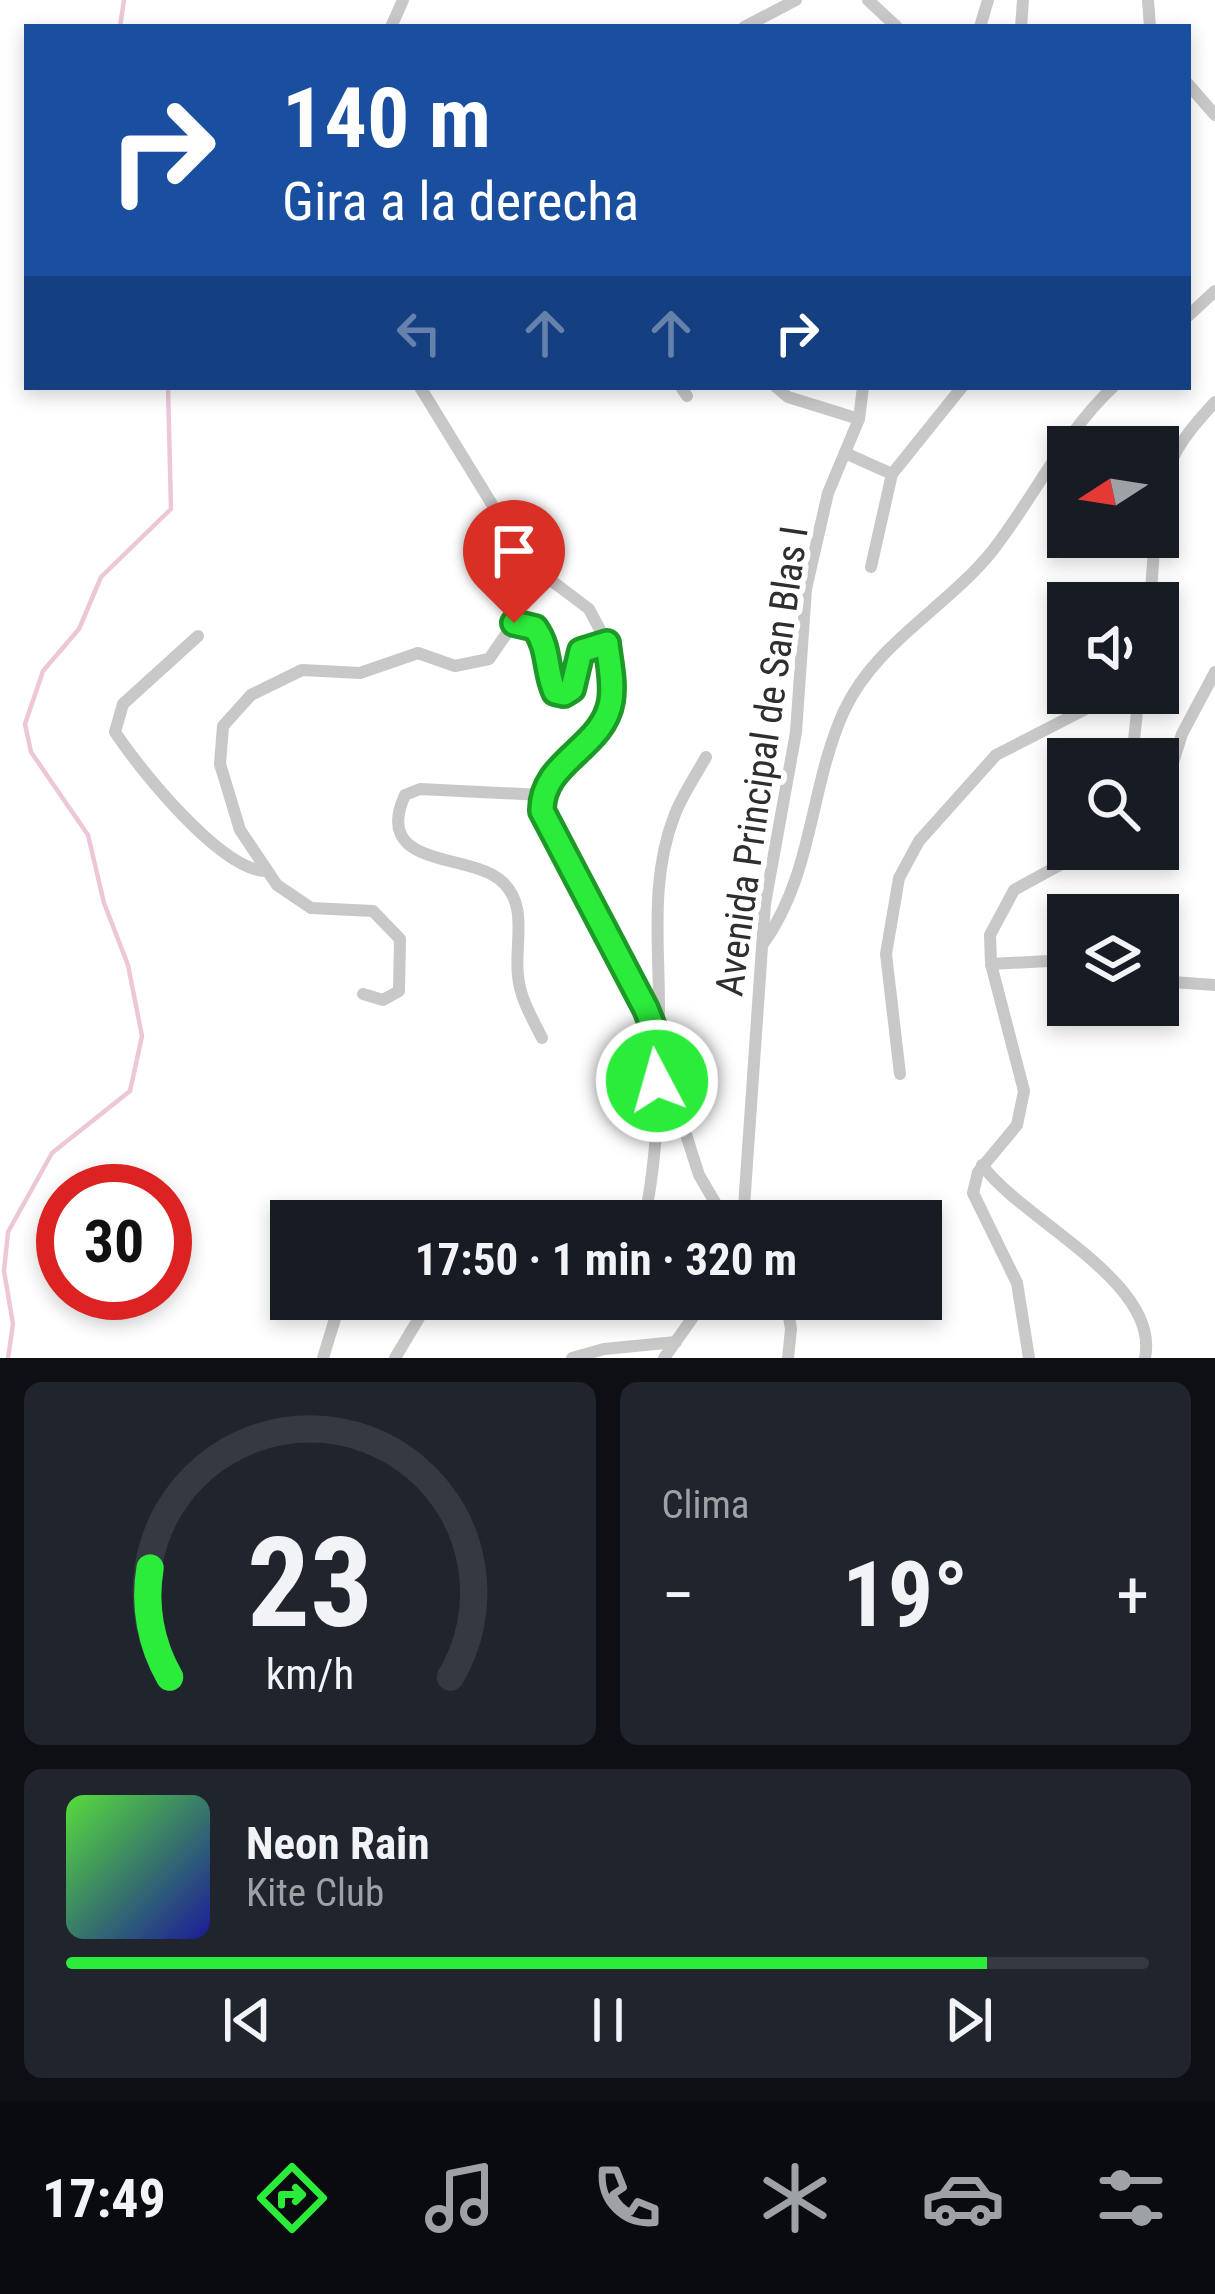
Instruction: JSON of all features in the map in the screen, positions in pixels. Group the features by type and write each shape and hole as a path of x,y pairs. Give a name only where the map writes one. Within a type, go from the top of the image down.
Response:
{"street":[{"path":"750,24 796,0"},
{"path":"868,0 894,24"},
{"path":"1191,87 1215,115"},
{"path":"1191,313 1215,291"},
{"path":"422,390 528,562 589,609 607,643 612,680 602,724 548,778 542,795 552,836 658,1039 699,1175 714,1200"},
{"path":"780,390 788,397 860,419"},
{"name":"Avenida Principal de San Blas I","path":"744,1200 762,945 796,732 806,589 828,493 860,419 863,390"},
{"path":"872,567 892,474 960,390"},
{"path":"762,945 796,889 834,736 854,690 993,549 1066,439 1110,390"},
{"path":"1179,442 1215,402"},
{"path":"845,453 892,474"},
{"path":"364,994 383,1000 398,991 401,950 389,923 356,908 311,908 266,871 248,848 220,764 223,726 251,695 302,670 360,673 410,654 454,666 474,663 496,652 514,623 535,628 549,655 549,679 555,692 564,694 572,689 581,651 607,643"},
{"path":"198,636 123,704 115,732 137,766 229,856 247,870 266,871"},
{"path":"1179,744 1215,672"},
{"path":"900,1074 886,954 898,878 919,841 996,755 1076,714"},
{"path":"647,1200 657,1122 654,969 661,863 675,813 706,757"},
{"path":"542,795 420,789 405,795 399,808 399,827 418,853 487,872 511,893 520,915 521,993 542,1038"},
{"path":"1029,1358 1017,1282 977,1210 973,1193 982,1165 1017,1125 1024,1091 991,964 990,935 1014,890 1051,870"},
{"path":"991,964 1047,961"},
{"path":"1179,982 1215,985"},
{"path":"982,1165 1000,1190 1084,1252 1141,1314 1148,1335 1145,1358"},
{"path":"323,1358 335,1320"},
{"path":"395,1358 417,1320"},
{"path":"664,1358 691,1320"},
{"path":"787,1320 788,1358"},
{"path":"572,1358 604,1349 676,1342"}],"waterway":[{"path":"120,24 124,0"},
{"path":"8,1358 13,1324 4,1271 8,1232 52,1153 130,1091 142,1036 128,965 104,903 88,835 31,752 25,724 43,671 79,629 101,577 171,509 168,390"}],"route":[{"path":"514,623 535,628 549,655 549,679 555,692 564,694 572,689 581,651 607,643 612,680 602,724 548,778 542,811 646,1009 658,1039 657,1081"}]}
